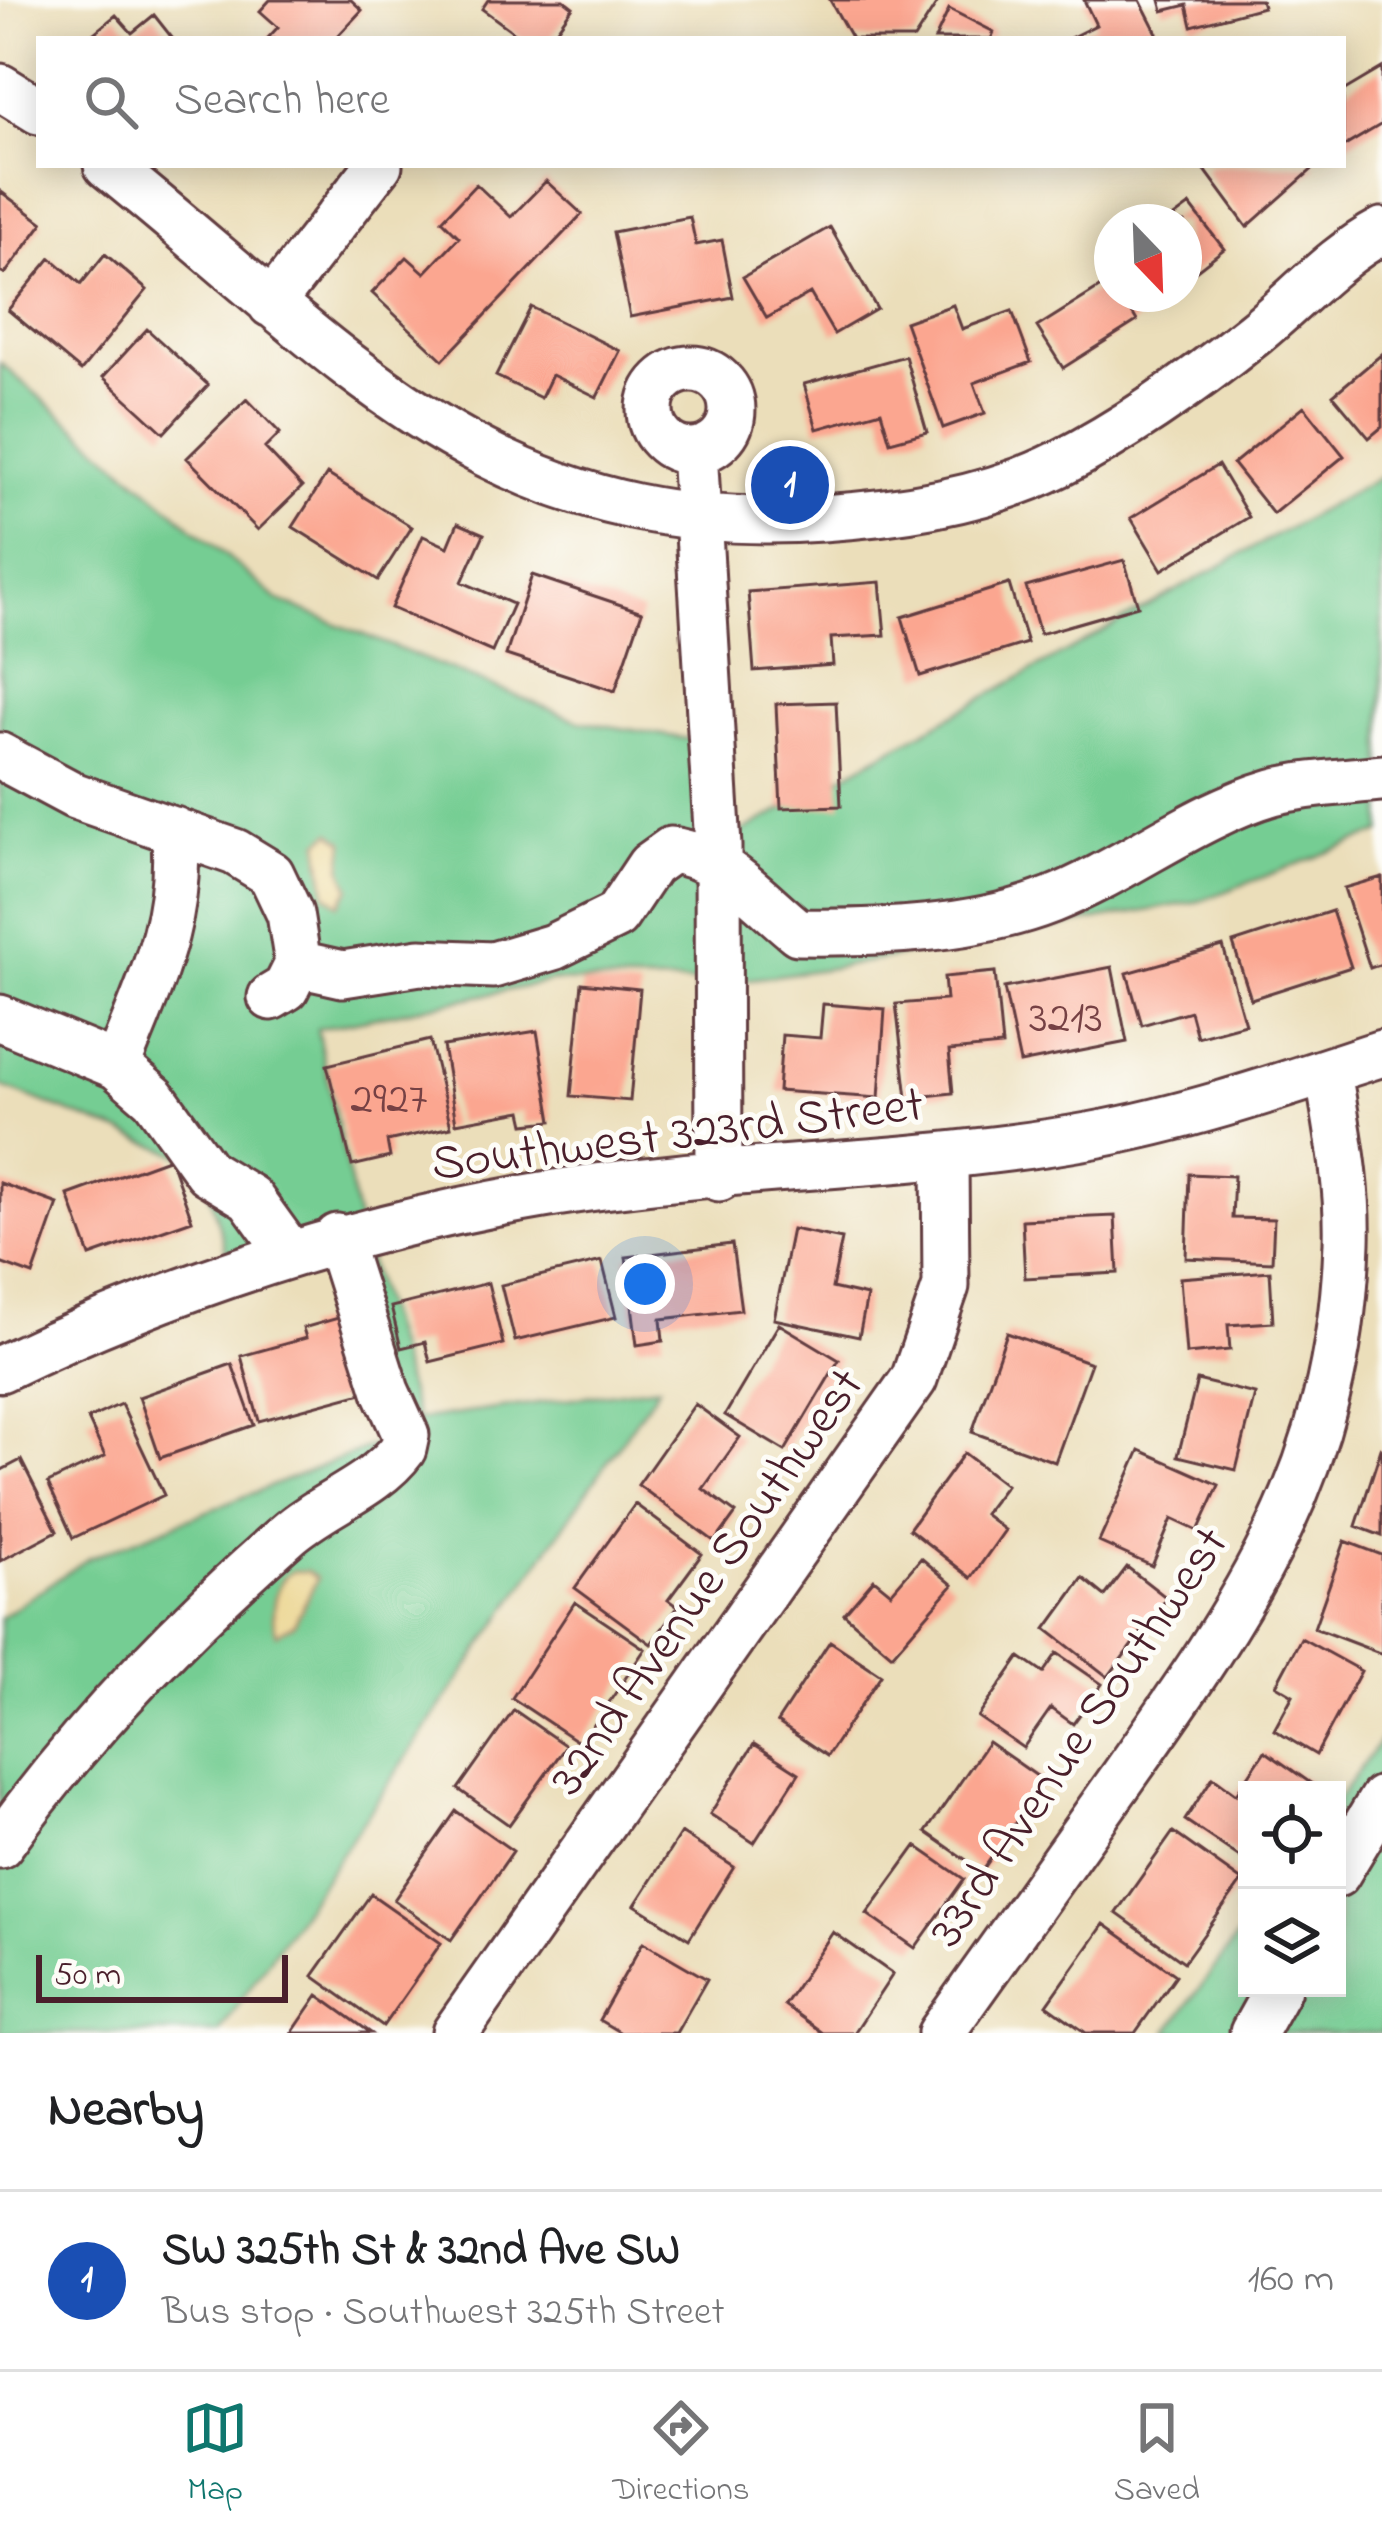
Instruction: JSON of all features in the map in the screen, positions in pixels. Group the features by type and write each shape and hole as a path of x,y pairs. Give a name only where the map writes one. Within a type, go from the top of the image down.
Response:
{"street":[{"path":"0,87 36,109"},
{"path":"110,168 271,304 417,418 481,453 593,499 698,515 784,521 876,515 967,496 1056,466 1148,413 1382,231"},
{"path":"271,304 377,168"},
{"path":"694,452 718,865 719,1178"},
{"path":"0,756 75,796 235,852 271,874 290,914 285,980 420,962 493,964 581,937 625,908 650,865 671,850 695,853 718,865 798,932 881,931 1008,914 1053,899 1245,802 1300,786 1382,778"},
{"path":"117,1066 171,924 178,862 174,830"},
{"path":"0,1018 117,1066 154,1097 208,1172 250,1198 289,1252"},
{"name":"Southwest 323rd Street","path":"0,1369 81,1330 337,1238 548,1194 945,1156 1095,1135 1191,1114 1382,1053"},
{"name":"33rd Avenue Southwest","path":"941,2033 1219,1641 1275,1545 1298,1490 1334,1355 1347,1243 1328,1071"},
{"name":"32nd Avenue Southwest","path":"455,2033 914,1378 946,1286 945,1156"},
{"path":"0,1845 81,1742 170,1644 290,1532 388,1466 403,1449 400,1414 386,1391 337,1238"},
{"path":"1346,1859 1382,1799"},
{"path":"1253,2033 1273,1997"}],"green space":[{"path":"0,363 279,601 579,721 712,743 719,845 1382,476 1382,832 1200,901 839,967 721,983 553,981 317,1029 360,1231 417,1420 659,1386 219,2033 0,2033 0,1618 89,1558 385,1441 318,1243 232,1272 201,1163 0,1086"},
{"path":"1382,1738 1382,2033 1167,2033 1238,1935 1238,1997 1346,1997 1346,1788"}],"sand":[{"path":"332,832 345,842 342,868 350,888 339,904 326,894 319,842"},
{"path":"293,1571 307,1571 317,1579 294,1624 277,1634 274,1600"}],"building":[{"path":"270,0 351,0 362,10 338,36 270,36 278,27 260,11"},
{"path":"488,0 564,0 573,7 552,36 519,36 482,9"},
{"path":"830,0 939,0 916,36 850,36"},
{"path":"1084,0 1140,0 1158,36 1074,36 1096,25"},
{"path":"1160,0 1261,0 1263,7 1192,26 1187,5 1163,11"},
{"path":"949,9 994,32 992,36 936,36"},
{"path":"116,15 132,33 154,15 171,36 96,36 94,33"},
{"path":"1382,68 1382,124 1346,145 1346,89"},
{"path":"1207,168 1314,168 1247,227"},
{"path":"546,181 582,214 443,360 372,293 407,257 425,273 459,237 442,220 476,184 511,217"},
{"path":"0,191 43,223 5,274 0,271"},
{"path":"690,217 696,245 722,240 733,297 630,317 613,232"},
{"path":"1202,221 1224,249 1202,266"},
{"path":"830,227 877,309 834,334 810,293 767,318 743,277"},
{"path":"105,254 147,290 81,371 8,310 51,258 81,284"},
{"path":"1094,291 1094,312 1132,312 1137,321 1063,368 1037,327"},
{"path":"953,305 962,329 1012,311 1031,362 974,383 985,413 943,428 905,322"},
{"path":"531,307 620,351 597,397 552,375 541,398 496,376"},
{"path":"147,329 208,385 164,433 103,377"},
{"path":"1382,354 1382,427 1369,438 1333,395"},
{"path":"905,356 927,432 890,442 881,411 817,429 804,384"},
{"path":"247,399 280,433 265,448 302,487 258,530 187,458"},
{"path":"1304,406 1344,456 1273,514 1233,464"},
{"path":"1218,465 1249,517 1162,570 1131,518"},
{"path":"327,474 412,527 378,580 293,527"},
{"path":"458,523 484,534 462,582 513,604 492,652 391,608 423,536 448,547"},
{"path":"1124,560 1138,606 1040,634 1026,587"},
{"path":"532,575 642,612 615,691 506,655"},
{"path":"880,582 885,635 831,638 833,665 754,671 748,592"},
{"path":"1009,584 1027,643 920,676 902,617"},
{"path":"836,702 841,806 781,808 776,704"},
{"path":"1382,877 1382,964 1370,968 1344,888"},
{"path":"1332,911 1351,967 1251,999 1233,943"},
{"path":"1223,946 1245,1024 1197,1037 1190,1011 1142,1025 1127,973"},
{"path":"1112,967 1127,1042 1020,1063 1004,988"},
{"path":"995,972 1002,1046 949,1051 953,1093 907,1098 896,1004 946,1000 944,977"},
{"path":"582,983 640,989 630,1101 571,1096"},
{"path":"823,1004 885,1009 879,1098 778,1091 782,1035 820,1038"},
{"path":"537,1031 552,1121 525,1124 522,1111 456,1123 443,1046"},
{"path":"430,1040 451,1127 387,1141 390,1157 352,1166 327,1065"},
{"path":"170,1158 192,1220 90,1256 68,1195"},
{"path":"1189,1174 1234,1176 1232,1218 1274,1219 1272,1262 1186,1258"},
{"path":"0,1183 58,1204 33,1275 0,1263"},
{"path":"1115,1216 1118,1273 1025,1278 1022,1220"},
{"path":"792,1229 842,1239 832,1288 867,1296 859,1337 774,1319"},
{"path":"732,1244 741,1310 661,1319 663,1341 637,1345 626,1257"},
{"path":"602,1261 616,1317 515,1341 501,1285"},
{"path":"1270,1271 1273,1322 1228,1325 1230,1350 1186,1354 1180,1278"},
{"path":"488,1283 503,1344 430,1362 425,1342 401,1348 391,1307"},
{"path":"345,1316 366,1392 259,1421 241,1356 306,1338 303,1328"},
{"path":"779,1324 839,1360 785,1451 725,1415"},
{"path":"1007,1333 1091,1363 1055,1462 972,1432"},
{"path":"232,1364 254,1425 160,1458 139,1397"},
{"path":"1197,1380 1255,1394 1236,1470 1178,1456"},
{"path":"121,1404 164,1495 73,1538 48,1483 105,1456 88,1419"},
{"path":"695,1404 740,1437 703,1489 736,1513 715,1542 638,1485"},
{"path":"1140,1450 1219,1485 1198,1531 1172,1519 1152,1566 1099,1542"},
{"path":"1382,1450 1382,1536 1356,1526"},
{"path":"964,1453 1006,1485 984,1514 1005,1530 971,1578 909,1529"},
{"path":"21,1460 57,1531 0,1561 0,1471"},
{"path":"635,1504 702,1554 668,1600 678,1607 651,1644 575,1588"},
{"path":"1345,1541 1382,1555 1382,1654 1314,1628"},
{"path":"921,1558 953,1585 892,1655 844,1614 874,1579 891,1593"},
{"path":"1127,1567 1167,1598 1108,1677 1046,1629 1083,1578 1105,1596"},
{"path":"575,1602 645,1649 581,1744 512,1698"},
{"path":"1301,1638 1361,1671 1316,1755 1274,1730 1293,1695 1276,1685"},
{"path":"830,1641 881,1675 827,1756 777,1722"},
{"path":"1057,1653 1102,1684 1073,1724 1051,1708 1023,1748 978,1717 1020,1657 1043,1673"},
{"path":"514,1710 566,1746 509,1825 458,1789"},
{"path":"988,1742 1044,1781 982,1871 926,1832"},
{"path":"754,1744 799,1773 754,1843 710,1814"},
{"path":"1265,1751 1308,1781 1245,1781"},
{"path":"1213,1777 1236,1794 1238,1856 1185,1820"},
{"path":"456,1811 513,1851 451,1940 394,1900"},
{"path":"1173,1832 1238,1878 1238,1887 1184,1962 1116,1913"},
{"path":"681,1833 734,1867 689,1939 635,1905"},
{"path":"916,1846 964,1879 915,1948 867,1914"},
{"path":"371,1894 441,1943 383,2026 313,1976"},
{"path":"1104,1924 1176,1975 1135,2033 1086,2033 1047,2005"},
{"path":"833,1932 893,1974 854,2033 823,2033 784,2005"},
{"path":"643,1942 707,1979 676,2033 621,2033 599,2020"},
{"path":"318,1995 371,2033 292,2033"}],"place":[{"name":"SW 325th St & 32nd Ave SW","path":"790,485"}]}
